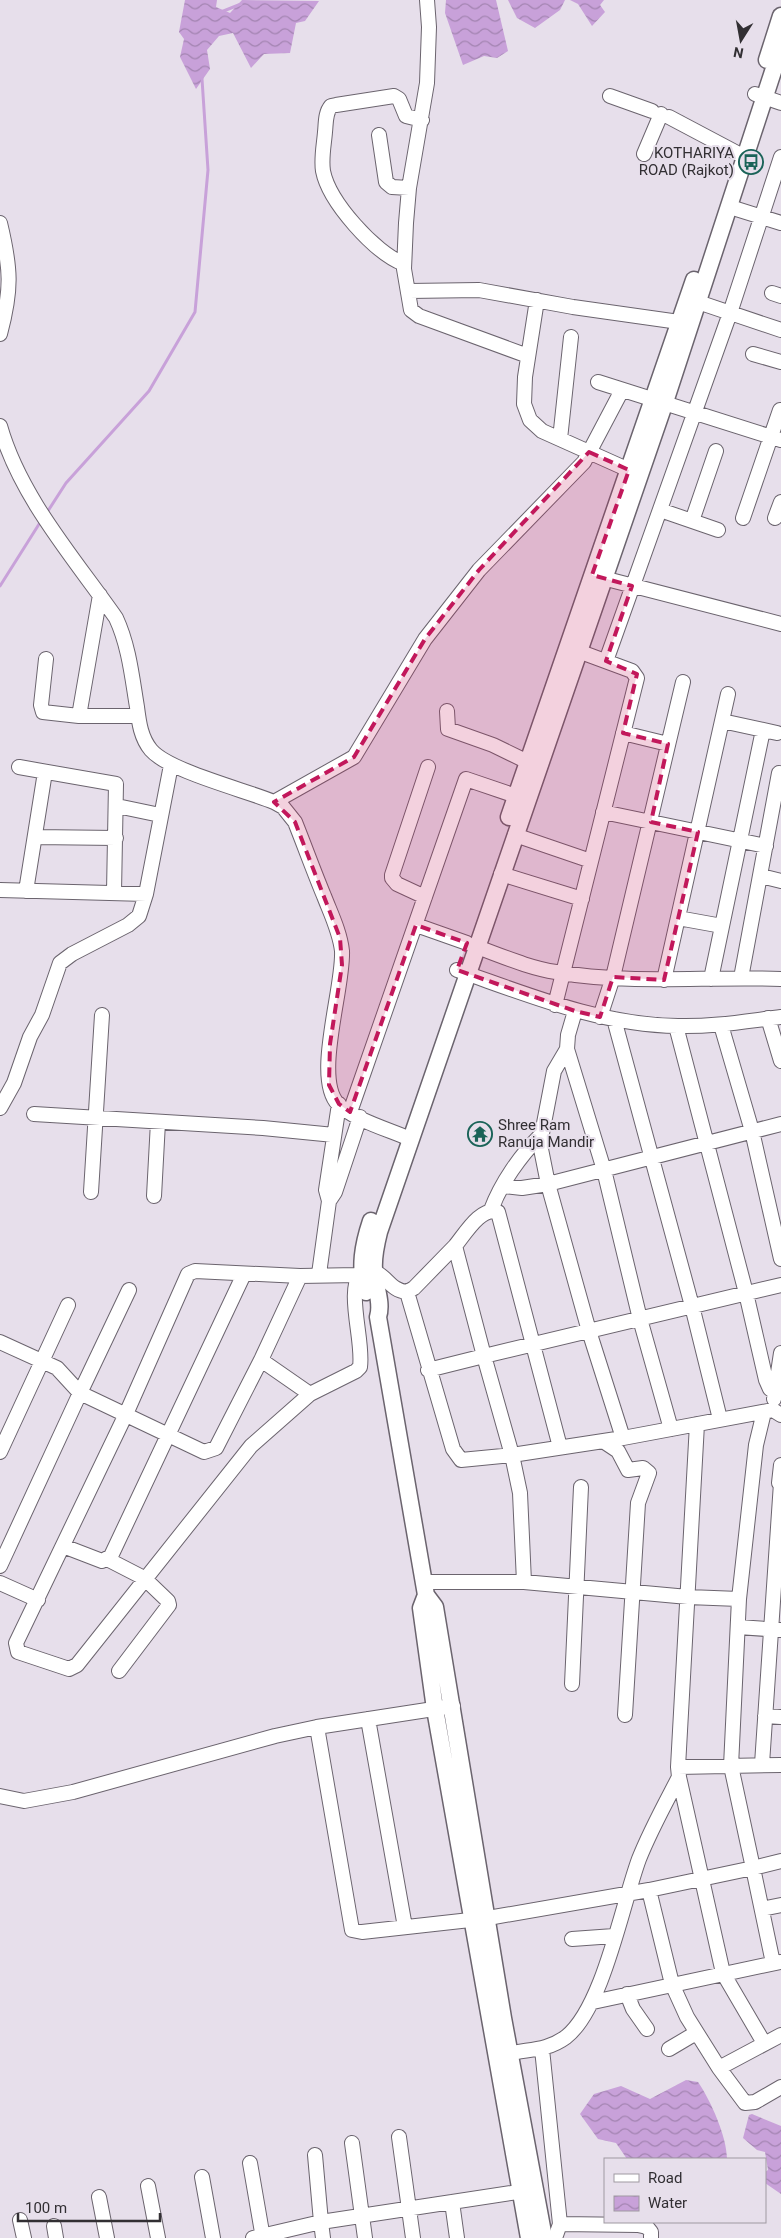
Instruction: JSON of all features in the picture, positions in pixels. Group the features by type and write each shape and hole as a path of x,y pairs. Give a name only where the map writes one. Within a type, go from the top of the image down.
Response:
{"main road":[{"path":"472,945 516,796 528,762 545,728 578,651 629,470 659,400 679,322 693,300 730,206 780,21"},
{"path":"529,2238 527,2191 480,1919 453,1706 435,1607 425,1588 378,1317 371,1308 365,1272 366,1237 406,1137 472,945 502,874 545,728 693,300 737,153 781,47"},
{"path":"425,1588 421,1608 435,1709 480,1919"},
{"path":"527,2191 544,2238"}],"street":[{"path":"427,0 428,64 422,120 409,188 404,264 410,291 410,304 414,314 528,356"},
{"path":"404,264 388,256 360,232 328,185 322,160 327,114 331,106 394,96 399,98 406,116 422,120"},
{"path":"610,96 661,114 737,153"},
{"path":"760,96 781,103"},
{"path":"644,154 661,114"},
{"path":"379,135 386,182 392,187 409,188"},
{"path":"606,661 730,313 763,217 781,157"},
{"path":"730,206 781,223"},
{"path":"0,223 10,273 8,306 0,334"},
{"path":"410,291 480,290 679,322"},
{"path":"537,300 524,384 526,411 535,426 629,470"},
{"path":"693,300 781,330"},
{"path":"560,439 571,337"},
{"path":"753,354 781,362"},
{"path":"598,382 776,438"},
{"path":"274,802 354,757 425,638 479,570 584,462 622,390"},
{"path":"744,518 776,438 780,410"},
{"path":"0,426 10,458 24,487 116,618 124,637 144,739 151,750 171,765 274,802 283,807 295,822 340,938 342,965 330,1044 329,1085 332,1095 350,1111 406,1137"},
{"path":"692,521 716,450"},
{"path":"776,518 781,502"},
{"path":"660,510 718,530"},
{"path":"598,577 781,624"},
{"path":"79,716 100,595"},
{"path":"556,1006 637,674 578,651"},
{"path":"46,660 41,709 47,714 138,716"},
{"path":"600,1016 613,977 683,682"},
{"path":"664,980 728,694"},
{"path":"447,711 448,729 494,745 528,762"},
{"path":"722,721 777,733"},
{"path":"711,979 763,730"},
{"path":"624,733 668,744"},
{"path":"0,1108 14,1083 30,1037 42,1015 60,963 72,954 134,921 143,908 171,765"},
{"path":"19,767 114,783 117,788 114,892"},
{"path":"426,897 397,884 392,875 428,767"},
{"path":"26,891 44,772"},
{"path":"741,978 779,773"},
{"path":"329,1201 335,1192 350,1111 466,779 516,796"},
{"path":"117,806 160,815"},
{"path":"603,812 766,846"},
{"path":"515,835 591,861"},
{"path":"35,836 116,838"},
{"path":"502,874 582,899"},
{"path":"761,876 781,881"},
{"path":"0,890 146,894"},
{"path":"678,918 722,926"},
{"path":"416,925 547,970 564,973 664,980 781,979"},
{"path":"462,972 575,1012 614,1019 676,1026 721,1025 775,1018 781,1061"},
{"path":"575,1012 568,1035 568,1049 604,1170 640,1319 671,1429"},
{"path":"91,1192 102,1015"},
{"path":"614,1019 653,1157 720,1419"},
{"path":"721,1025 752,1132 781,1259"},
{"path":"676,1026 746,1293 768,1385 775,1392"},
{"path":"568,1049 554,1071 540,1136 548,1184 589,1331 623,1438"},
{"path":"319,1274 329,1201 326,1190 334,1135 350,1111"},
{"path":"34,1114 263,1128 334,1135"},
{"path":"154,1196 158,1122"},
{"path":"503,1186 522,1188 548,1184 781,1124"},
{"path":"492,1210 503,1186 527,1150 540,1136"},
{"path":"365,1272 356,1300 360,1367 356,1371 310,1394 251,1446 73,1668 65,1668 22,1653 16,1648 16,1644 126,1414 188,1274 195,1271 300,1276 365,1272 384,1277 395,1289 407,1292 414,1288 455,1246 484,1212 492,1210 498,1212 560,1447"},
{"path":"455,1246 512,1455 522,1504 524,1582"},
{"path":"107,1559 169,1435 244,1274"},
{"path":"0,1342 62,1372 80,1393 204,1452 216,1448 261,1360 300,1276"},
{"path":"428,1370 781,1285"},
{"path":"0,1566 129,1290"},
{"path":"407,1292 428,1370 457,1456 461,1460 468,1461 623,1438 720,1419 773,1412"},
{"path":"0,1452 68,1305"},
{"path":"593,2002 723,1973 778,1963 762,1909 732,1766 740,1599 756,1444 773,1412 781,1353"},
{"path":"261,1360 310,1394"},
{"path":"696,1424 678,1772 723,1973 764,2043"},
{"path":"603,1441 618,1451 628,1470 642,1468 649,1473 638,1503 631,1592 625,1715"},
{"path":"762,1764 765,1716 777,1629 781,1465"},
{"path":"572,1684 580,1486"},
{"path":"63,1546 102,1561 107,1559 144,1578 168,1601 169,1605 119,1672"},
{"path":"425,1588 524,1582 688,1597 740,1599"},
{"path":"0,1583 38,1600"},
{"path":"738,1628 777,1629"},
{"path":"0,1796 24,1801 73,1792 275,1736 368,1718 453,1706"},
{"path":"765,1716 781,1717"},
{"path":"368,1718 404,1927"},
{"path":"317,1727 352,1930 362,1932 480,1919 649,1890 781,1862"},
{"path":"678,1772 732,1766 781,1765"},
{"path":"503,2055 542,2049 568,2035 593,2002 627,1894 678,1772"},
{"path":"649,1890 672,1984 696,2033 719,2068 745,2103 755,2102 781,2087"},
{"path":"762,1909 781,1905"},
{"path":"572,1939 614,1936"},
{"path":"627,1994 632,2009 647,2029"},
{"path":"669,2049 696,2033"},
{"path":"719,2068 781,2035"},
{"path":"542,2049 560,2224 555,2238"},
{"path":"399,2137 412,2238"},
{"path":"352,2143 365,2238"},
{"path":"315,2155 323,2238"},
{"path":"250,2163 259,2237 361,2214 527,2191"},
{"path":"202,2177 213,2238"},
{"path":"148,2186 158,2238"},
{"path":"99,2198 107,2238"},
{"path":"452,2202 457,2238"},
{"path":"20,2220 24,2238"},
{"path":"560,2224 638,2225 647,2227 651,2232 651,2238"}],"highlighted area":[{"path":"589,452 629,470 592,575 632,586 606,661 637,674 623,733 668,744 651,822 698,832 664,980 613,977 600,1017 575,1011 457,970 467,943 416,925 350,1112 339,1104 329,1085 330,1044 342,965 340,938 295,822 274,802 354,757 425,639 479,570"}],"water":[{"path":"185,0 217,0 216,7 230,13 242,0 319,1 305,21 296,23 290,53 264,54 251,68 233,33 219,36 207,50 210,69 196,89 180,57 184,39 179,32"},
{"path":"446,0 496,0 508,51 497,58 484,56 463,65 445,13"},
{"path":"508,0 565,0 560,10 535,28 517,18"},
{"path":"570,0 604,0 600,5 605,12 592,26 578,4"},
{"path":"686,2080 698,2082 717,2119 724,2140 727,2158 626,2158 616,2143 598,2139 580,2114 594,2094 621,2086 650,2099"},
{"path":"752,2114 781,2126 781,2194 766,2184 766,2171 768,2170 765,2152 757,2150 743,2138 749,2115"}],"waterway":[{"path":"221,12 241,4"},
{"path":"46,514 66,483 149,391 195,312 208,170 202,79"},
{"path":"0,586 41,521"}],"place":[{"name":"KOTHARIYA ROAD (Rajkot)","path":"751,162"},
{"name":"Shree Ram Ranuja Mandir","path":"480,1134"}]}
